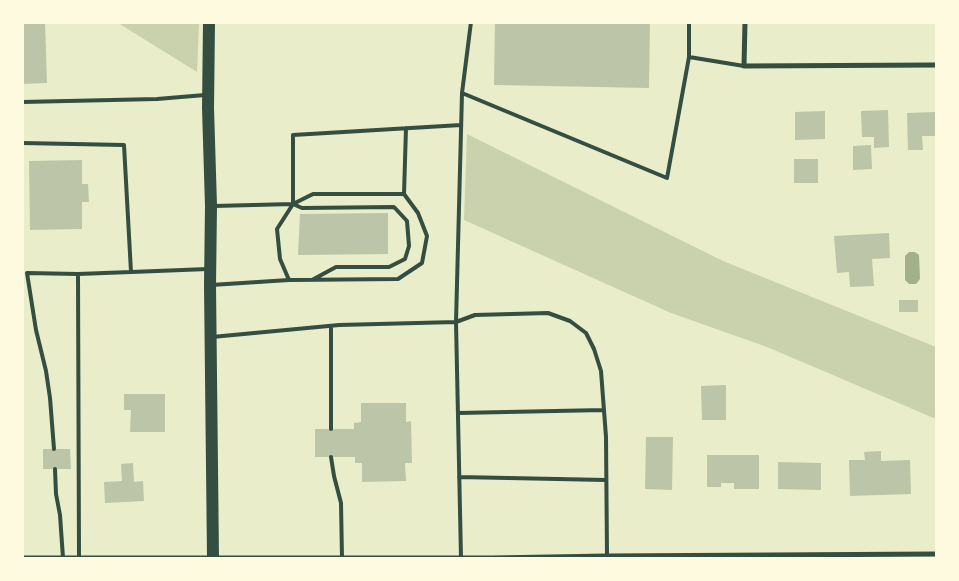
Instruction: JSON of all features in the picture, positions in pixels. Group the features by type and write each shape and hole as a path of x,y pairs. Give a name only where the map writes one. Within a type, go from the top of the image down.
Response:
{"main road":[{"path":"209,22 208,95 212,206 210,337 213,558"}],"street":[{"path":"745,22 744,66 936,65"},
{"path":"22,558 461,558 936,554"}],"lane":[{"path":"461,558 456,322 462,93 471,22"},
{"path":"462,93 667,178 689,57 689,22"},
{"path":"689,57 744,66"},
{"path":"22,102 139,100 208,95"},
{"path":"289,280 280,259 278,229 293,204 294,135 461,124"},
{"path":"210,285 289,280 398,279 422,263 427,236 418,214 404,194 406,128"},
{"path":"22,143 124,145 131,272"},
{"path":"212,206 293,204 313,194 404,194"},
{"path":"293,204 302,208 394,207 407,221 409,246 405,259 389,266 336,267 311,280"},
{"path":"54,449 48,380 36,330 27,273 78,274 210,269"},
{"path":"78,274 79,558"},
{"path":"210,337 332,326 456,322 475,315 548,313 570,320 586,333 594,349 601,371 606,437 607,556"},
{"path":"331,429 332,326"},
{"path":"458,413 604,410"},
{"path":"331,457 341,503 342,558"},
{"path":"55,469 62,558"},
{"path":"459,477 606,480"}],"shaded area":[{"path":"118,23 199,23 197,72"},
{"path":"467,134 723,261 936,347 936,419 767,347 671,313 464,220"},
{"path":"909,252 915,252 919,255 920,279 916,284 909,284 905,280 905,256"}],"building":[{"path":"22,22 45,22 47,83 22,84"},
{"path":"495,22 650,22 649,88 494,85"},
{"path":"888,110 889,147 874,148 874,137 862,137 861,111"},
{"path":"825,111 825,139 795,140 795,112"},
{"path":"935,112 936,136 922,136 923,150 908,150 907,113"},
{"path":"871,145 872,169 853,170 853,146"},
{"path":"794,159 818,159 818,183 794,183"},
{"path":"82,160 82,184 88,184 89,202 82,202 82,229 30,230 29,161"},
{"path":"388,213 388,254 298,255 300,214"},
{"path":"889,233 890,258 872,259 874,286 850,287 849,272 837,273 834,236"},
{"path":"899,300 918,300 918,312 899,312"},
{"path":"726,385 726,420 702,420 701,386"},
{"path":"124,394 165,394 165,432 130,432 131,410 124,410"},
{"path":"361,403 406,403 406,422 411,421 412,463 405,463 406,481 362,482 362,463 355,463 355,457 315,457 315,429 354,429 354,423 361,422"},
{"path":"646,437 673,437 672,490 645,489"},
{"path":"43,449 70,449 71,469 43,469"},
{"path":"881,451 881,461 910,460 911,494 850,496 849,460 865,460 864,452"},
{"path":"707,455 759,455 759,489 734,489 734,483 721,483 721,487 707,487"},
{"path":"778,462 821,463 821,490 778,489"},
{"path":"133,463 134,482 143,481 144,501 105,503 104,482 122,481 121,464"}]}
